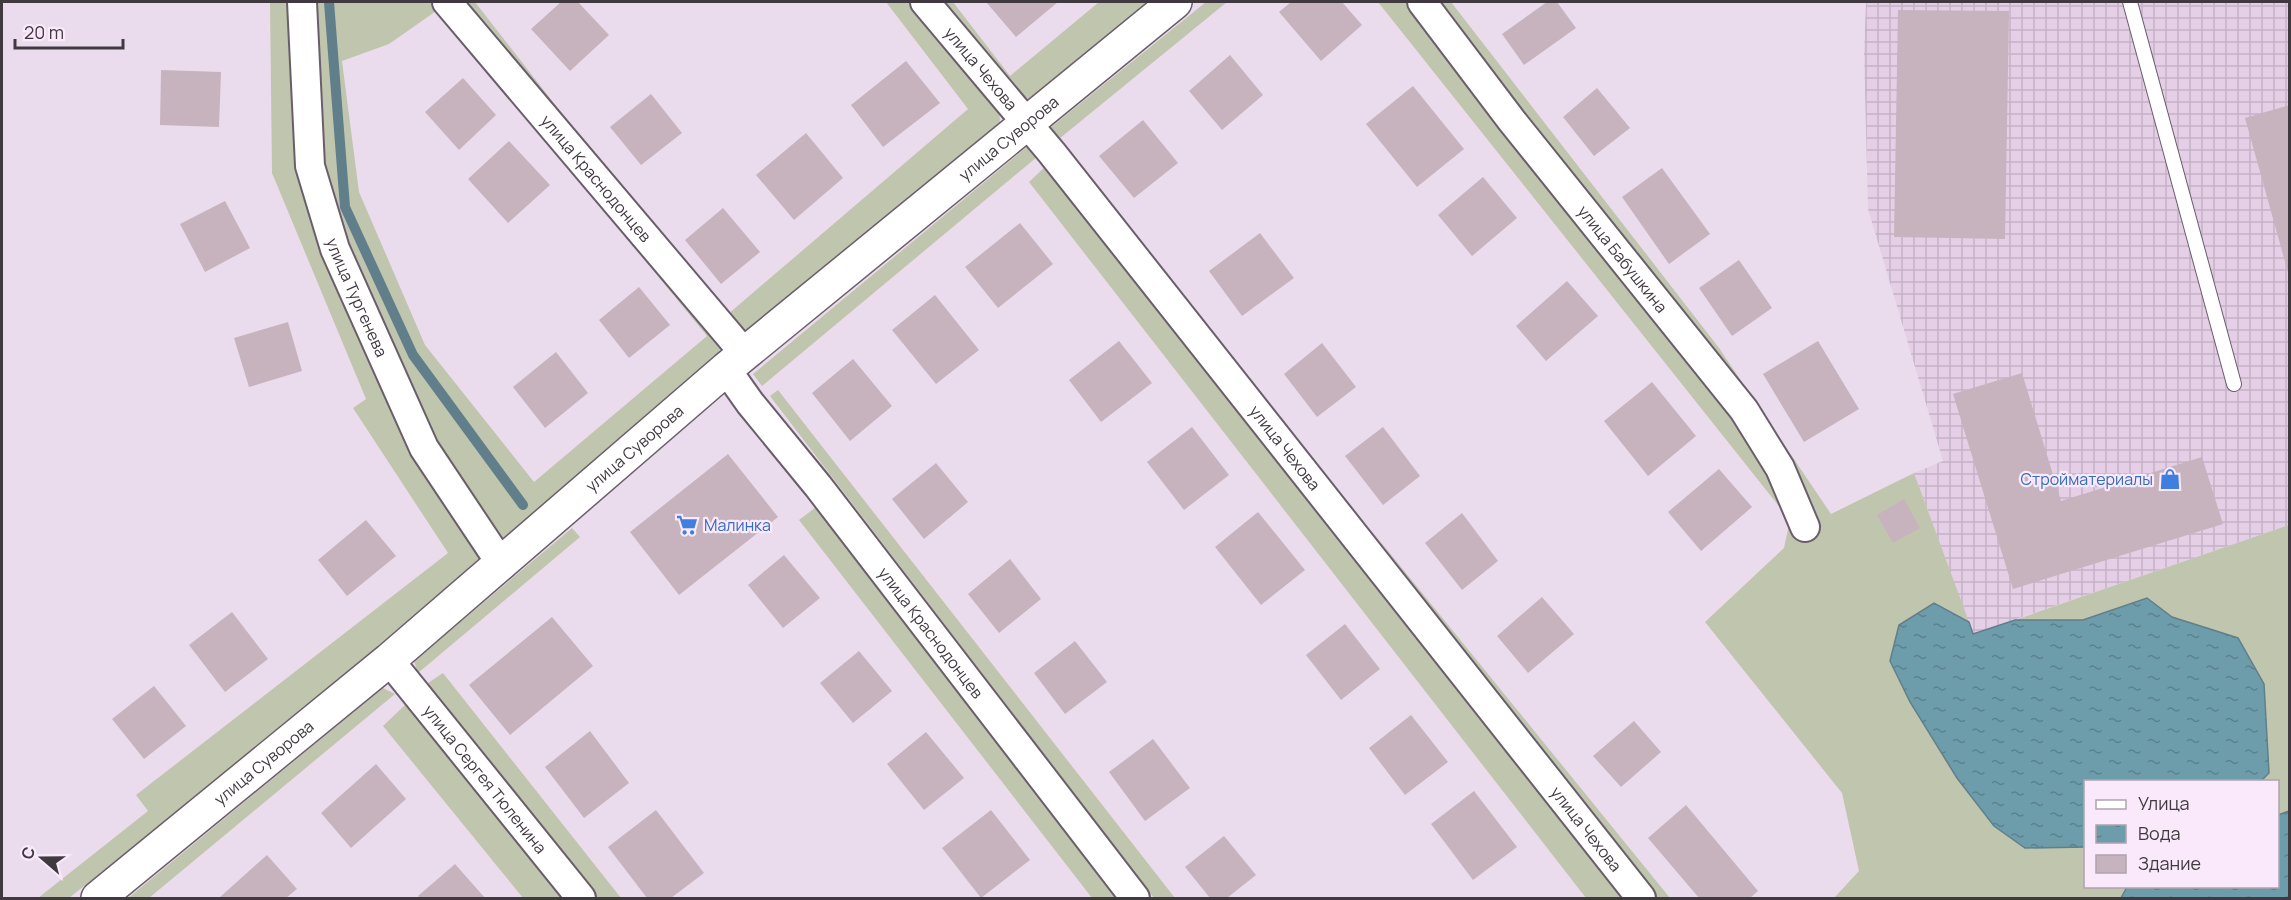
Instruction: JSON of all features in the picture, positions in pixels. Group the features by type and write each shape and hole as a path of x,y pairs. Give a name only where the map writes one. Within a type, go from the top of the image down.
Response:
{"main road":[{"name":"улица Суворова","path":"98,898 502,565 736,361 1175,2"}],"street":[{"name":"улица Тургенева","path":"302,2 310,166 335,249 424,448 502,565"},
{"name":"улица Краснодонцев","path":"447,2 736,361 750,403 818,486 1135,898"},
{"name":"улица Чехова","path":"925,2 1027,123 1641,898"},
{"name":"улица Бабушкина","path":"1422,2 1512,121 1744,410 1780,468 1805,527"},
{"name":"улица Сергея Тюленина","path":"389,660 581,898"}],"lane":[{"path":"2130,2 2234,384"}],"shaded area":[{"path":"1866,2 2289,2 2289,525 1973,634 1914,473 1943,461 1868,209 1864,53"}],"green space":[{"path":"270,2 441,2 719,334 720,353 503,543 490,537 429,445 341,247 317,162 303,165 328,250 420,453 480,547 480,562 380,650 69,898 38,898 148,811 136,795 448,553 353,408 366,399 272,173","holes":["439,9 707,336 534,482 425,345 359,192 342,61 389,44"]},
{"path":"455,2 475,2 623,192 727,315 968,109 886,2 918,2 999,105 1000,124 744,334 728,325"},
{"path":"940,2 953,2 1010,76 1099,2 1150,2 1030,99 1014,95"},
{"path":"1206,2 1227,2 1054,143 1045,132"},
{"path":"1378,2 1407,2 1509,136 1733,410 1774,468 1796,518 1807,514 1785,465 1750,411 1438,2 1451,2 1719,348 1831,514 1914,473 1969,622 1934,603 1899,625 1890,661 1910,702 1957,778 1994,826 2025,848 2084,847 2084,888 2126,888 2121,898 1834,898 1859,871 1842,793 1705,622 1784,548 1790,520"},
{"path":"1028,146 1037,157 762,386 753,374"},
{"path":"1046,166 1624,898 1586,898 1029,182"},
{"path":"778,390 1175,898 1154,898 770,396"},
{"path":"820,504 1123,898 1092,898 799,520"},
{"path":"2289,525 2289,811 2279,815 2279,780 2262,780 2269,773 2238,638 2172,617 2147,598 2083,620 2015,620"},
{"path":"572,528 580,537 418,673 414,661"},
{"path":"1371,530 1670,898 1655,898"},
{"path":"443,673 621,898 591,898 425,685"},
{"path":"383,688 395,694 149,898 128,898"},
{"path":"405,705 416,710 569,898 523,898 383,726"}],"water":[{"path":"2147,598 2172,617 2238,638 2264,684 2269,773 2262,780 2084,780 2084,847 2025,848 1994,826 1957,778 1910,702 1890,661 1899,625 1934,603 1969,622 1973,634 2015,620 2083,620"},
{"path":"2289,811 2289,898 2121,898 2126,888 2279,888 2279,815"}],"building":[{"path":"561,2 578,2 609,35 570,71 531,29"},
{"path":"986,2 1058,2 1016,37"},
{"path":"1291,2 1342,2 1362,25 1321,61 1279,12"},
{"path":"1547,2 1557,2 1576,28 1524,65 1502,34"},
{"path":"1898,10 2009,11 2005,239 1894,237"},
{"path":"1230,55 1263,95 1222,130 1189,91"},
{"path":"906,61 940,103 883,147 851,105"},
{"path":"161,70 221,72 219,127 160,125"},
{"path":"463,78 496,115 459,150 425,112"},
{"path":"1413,86 1464,149 1417,187 1366,124"},
{"path":"1597,88 1630,128 1594,156 1563,117"},
{"path":"651,94 682,133 641,165 610,127"},
{"path":"2290,105 2290,276 2289,276 2245,118"},
{"path":"1143,120 1178,163 1134,198 1099,156"},
{"path":"806,133 843,178 794,220 756,175"},
{"path":"509,141 550,185 508,223 468,179"},
{"path":"1662,168 1710,234 1669,264 1622,197"},
{"path":"1483,177 1517,218 1472,256 1438,215"},
{"path":"225,201 250,248 205,272 180,224"},
{"path":"723,208 760,252 721,284 685,240"},
{"path":"1020,223 1053,264 998,308 965,267"},
{"path":"1260,233 1294,278 1242,316 1209,271"},
{"path":"1739,260 1772,308 1732,336 1699,288"},
{"path":"1567,281 1598,316 1546,361 1516,326"},
{"path":"639,287 670,325 629,358 599,320"},
{"path":"935,295 979,350 936,384 892,330"},
{"path":"288,322 302,371 249,387 234,338"},
{"path":"1119,341 1152,383 1101,422 1069,380"},
{"path":"1818,341 1859,409 1804,442 1763,374"},
{"path":"1322,343 1356,387 1317,417 1284,374"},
{"path":"556,352 588,393 545,428 513,387"},
{"path":"853,359 892,406 850,441 812,393"},
{"name":"Стройматериалы","path":"2022,373 2061,501 2202,457 2223,524 2013,589 1953,394"},
{"path":"1652,382 1696,436 1648,476 1604,421"},
{"path":"1192,427 1229,475 1184,510 1147,462"},
{"path":"1383,427 1420,476 1383,505 1345,456"},
{"path":"728,454 778,517 679,595 630,532"},
{"path":"936,463 968,502 924,539 892,499"},
{"path":"1719,469 1752,507 1701,551 1668,512"},
{"path":"1904,499 1920,528 1893,543 1877,515"},
{"path":"1258,512 1305,570 1261,605 1215,547"},
{"path":"1462,513 1498,561 1462,590 1425,543"},
{"path":"366,520 396,556 347,596 318,560"},
{"path":"784,555 820,598 783,628 748,585"},
{"path":"1010,559 1041,599 999,633 968,594"},
{"path":"1542,597 1574,634 1528,673 1497,636"},
{"path":"232,612 268,659 225,692 189,645"},
{"path":"552,617 593,666 510,735 469,685"},
{"path":"1345,624 1380,669 1341,700 1306,655"},
{"path":"1075,641 1107,682 1065,714 1034,673"},
{"path":"859,651 892,691 853,723 820,683"},
{"path":"154,686 186,726 144,759 112,719"},
{"path":"1411,715 1448,762 1405,795 1369,748"},
{"path":"1634,721 1661,752 1621,787 1593,756"},
{"path":"590,731 629,783 584,818 545,767"},
{"path":"926,732 964,778 924,810 887,764"},
{"path":"1153,739 1190,788 1145,821 1109,772"},
{"path":"376,764 406,799 351,848 321,813"},
{"path":"1474,791 1517,847 1473,880 1431,824"},
{"path":"1686,805 1758,891 1750,898 1699,898 1648,838"},
{"path":"656,810 704,873 671,898 647,898 608,847"},
{"path":"991,810 1030,860 981,898 942,848"},
{"path":"1224,836 1256,875 1227,898 1210,898 1185,867"},
{"path":"267,855 297,889 286,898 220,897"},
{"path":"455,864 485,898 420,898 418,896"}],"waterway":[{"path":"329,2 345,207 413,355 523,505"}],"place":[{"name":"Стройматериалы","path":"2170,479"},
{"name":"Малинка","path":"687,525"}]}
